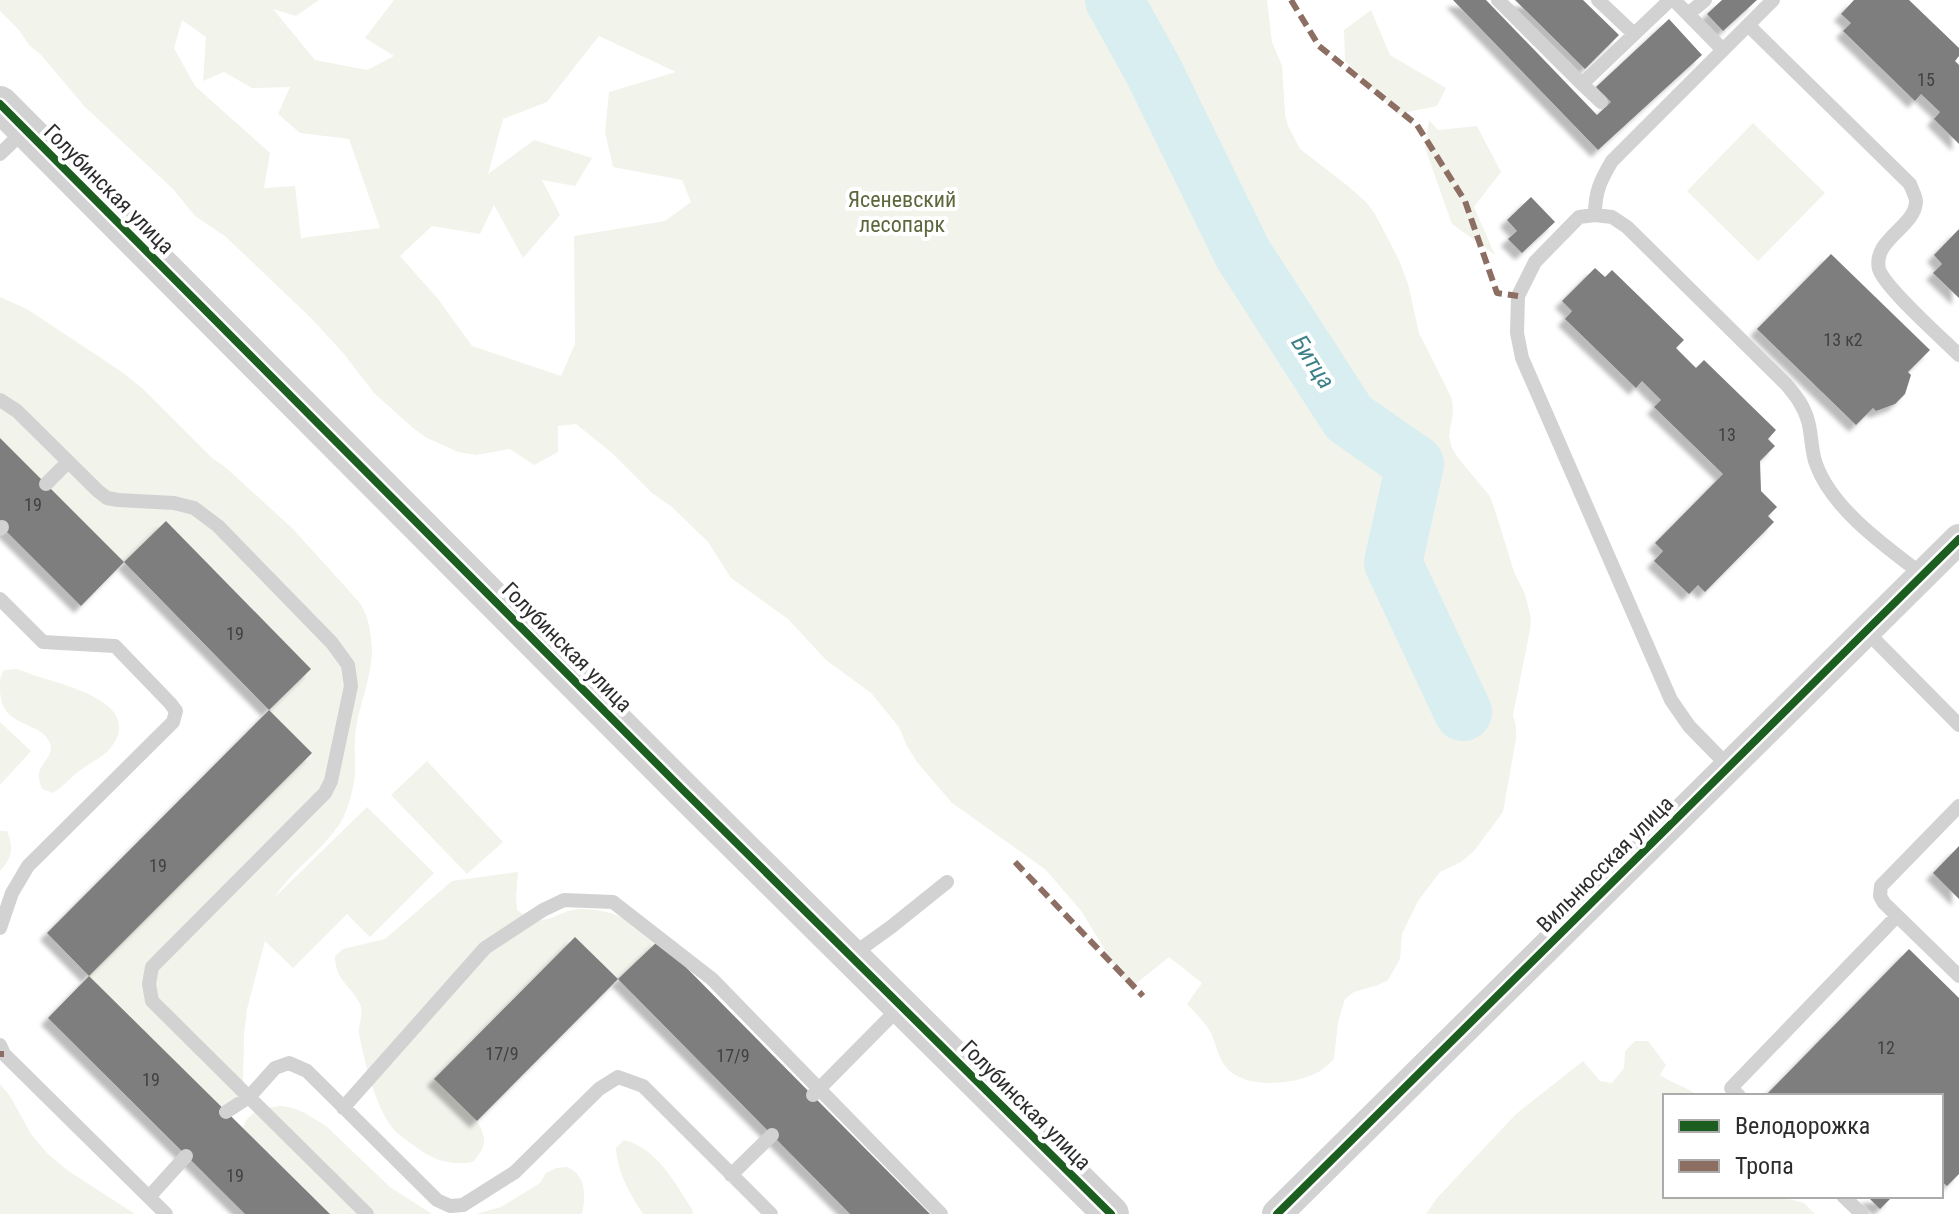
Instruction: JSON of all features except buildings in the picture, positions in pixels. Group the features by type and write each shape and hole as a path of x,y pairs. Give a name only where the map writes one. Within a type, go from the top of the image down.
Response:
{"street":[{"name":"Голубинская улица","path":"0,104 13,142 851,956 1111,1214"},
{"name":"Вильнюсская улица","path":"1277,1214 1959,539"}],"lane":[{"path":"1498,0 1601,102"},
{"path":"1598,0 1634,34"},
{"path":"1582,84 1672,0 1723,50"},
{"path":"1688,14 1705,0"},
{"path":"1595,215 1595,197 1612,161 1773,0"},
{"path":"1748,25 1910,184 1916,199 1913,213 1882,248 1879,269 1889,287 1959,355"},
{"path":"1729,767 1689,726 1671,700 1522,358 1517,333 1518,296 1535,262 1579,217 1612,217 1627,227 1786,384 1801,402 1808,421 1814,461 1833,495 1878,541 1923,575"},
{"path":"0,400 17,411 107,498 174,503 194,508 218,526 332,643 348,665 351,686 331,781 325,793 152,967 149,984 152,1001 367,1214"},
{"path":"46,484 68,462"},
{"path":"0,599 43,642 115,646 176,711 173,722 28,866 12,893 0,928"},
{"path":"1866,631 1959,725"},
{"path":"1959,806 1881,886 1880,896 1959,976"},
{"path":"851,956 947,882"},
{"path":"343,1108 485,948 564,900 613,902 712,979 816,1091 941,1214"},
{"path":"1737,1094 1731,1088 1897,916"},
{"path":"816,1091 901,1006"},
{"path":"0,1045 4,1054 166,1214"},
{"path":"226,1112 249,1097 275,1068 289,1063 307,1071 437,1200 450,1206 463,1205 515,1172 599,1089 618,1077 643,1086 771,1214"},
{"path":"731,1175 772,1135"},
{"path":"149,1197 186,1156"},
{"path":"1845,1198 1862,1214"}],"green space":[{"name":"Ясеневский лесопарк","path":"0,0 319,0 296,16 273,9 315,60 367,70 394,56 365,38 394,0 1267,0 1272,42 1282,66 1288,126 1300,149 1366,202 1399,260 1419,333 1452,399 1449,436 1452,448 1489,495 1514,572 1525,594 1531,618 1530,630 1513,715 1516,739 1503,812 1474,851 1461,862 1440,872 1418,901 1402,934 1400,959 1388,980 1354,992 1345,999 1332,1061 1322,1070 1293,1081 1256,1082 1234,1074 1220,1058 1209,1029 1187,1004 1202,983 1169,957 1133,986 1123,980 1082,912 1046,870 952,803 917,762 899,727 871,693 826,660 788,619 731,578 708,542 612,453 576,424 558,426 558,452 534,465 510,449 476,455 458,452 413,428 374,393 310,317 226,237 195,216 173,189 85,107 0,11","holes":["182,20 206,37 203,81 224,72 252,88 290,87 278,114 300,133 349,139 380,228 301,238 295,186 264,188 270,153 195,86 174,48","599,36 676,72 609,92 605,132 613,167 682,180 691,202 665,221 574,236 575,344 561,376 472,346 438,299 400,256 432,226 480,234 494,205 523,258 560,215 542,180 575,186 592,158 534,140 488,174 503,119 547,102"]},
{"path":"1371,10 1390,55 1446,88 1437,106 1398,114 1345,61 1344,30"},
{"path":"1429,120 1438,130 1477,126 1501,172 1474,207 1495,255 1452,224 1425,148"},
{"path":"1753,123 1825,193 1758,261 1687,191"},
{"path":"0,297 27,309 142,388 212,458 292,528 360,603 367,620 371,660 356,728 355,778 348,806 336,829 275,897 367,807 434,873 370,937 347,914 293,968 265,941 247,1009 243,1085 239,1097 226,1112 89,976 312,754 269,710 311,669 166,522 124,562 0,438"},
{"path":"16,669 82,691 110,708 117,718 119,731 109,750 53,793 42,789 39,777 50,753 49,741 36,729 12,717 2,701 2,674 4,670"},
{"path":"0,722 31,751 0,785"},
{"path":"427,761 503,842 467,874 391,795"},
{"path":"0,831 7,831 11,847 7,862 0,871"},
{"path":"518,872 517,910 528,917 544,920 573,910 604,911 632,923 659,940 618,979 575,938 435,1078 471,1114 484,1139 482,1149 473,1162 443,1161 423,1152 398,1134 383,1112 364,1059 359,1034 360,1004 341,977 335,956 343,949 385,939 452,881"},
{"path":"1635,1041 1648,1041 1666,1065 1660,1075 1695,1094 1663,1094 1663,1198 1785,1198 1804,1203 1815,1214 1426,1214 1437,1198 1516,1114 1583,1061 1600,1081 1612,1083 1624,1068 1625,1051"},
{"path":"0,1084 31,1134 48,1154 135,1214 0,1214"},
{"path":"282,1106 305,1113 326,1126 390,1187 432,1214 330,1214 243,1128 253,1114"},
{"path":"624,1140 636,1144 656,1159 679,1188 693,1214 643,1214 619,1166 616,1148"},
{"path":"567,1167 578,1175 583,1186 582,1214 476,1214 501,1207 540,1183 546,1173"}],"waterway":[{"name":"Битца","path":"1114,0 1153,70 1243,254 1349,418 1415,464 1393,563 1463,712"}],"marked path":[{"path":"1291,0 1319,46 1417,125 1465,201 1497,293 1518,296"},
{"path":"1015,862 1143,996"}],"cycle path":[{"path":"0,104 682,789 1111,1214"},
{"path":"1277,1214 1959,539"}]}
